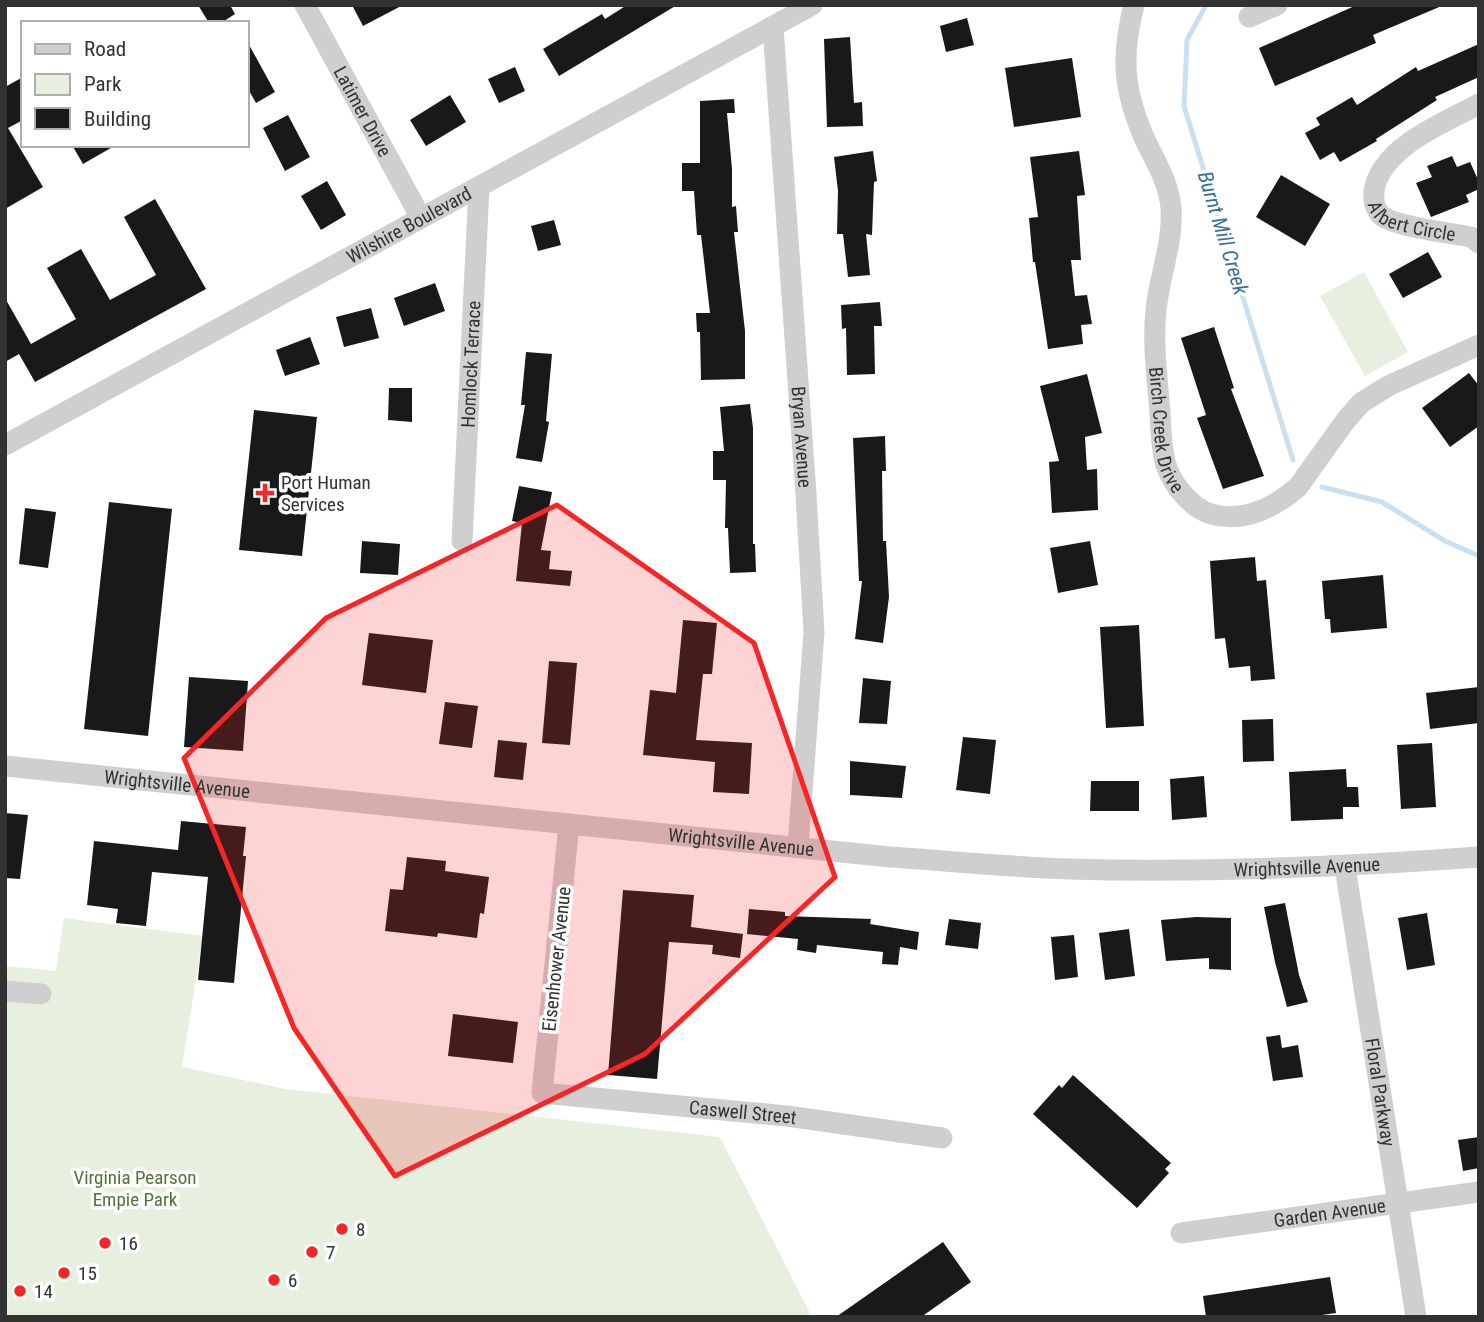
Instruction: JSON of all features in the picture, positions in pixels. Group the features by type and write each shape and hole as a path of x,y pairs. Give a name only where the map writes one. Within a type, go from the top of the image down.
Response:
{"street":[{"name":"Latimer Drive","path":"305,5 421,218"},
{"name":"Wilshire Boulevard","path":"5,445 812,5"},
{"name":"Birch Creek Drive","path":"1134,5 1126,45 1127,89 1137,122 1165,180 1171,210 1170,242 1157,298 1155,325 1163,453 1167,467 1185,496 1199,509 1219,516 1237,517 1258,513 1298,487 1361,403 1388,386 1479,345"},
{"path":"1249,18 1277,5"},
{"name":"Bryan Avenue","path":"773,27 814,632 798,846"},
{"name":"Albert Circle","path":"1479,104 1424,134 1388,161 1375,186 1374,196 1377,210 1383,217 1395,222 1471,237 1479,243"},
{"name":"Homlock Terrace","path":"462,541 479,187"},
{"name":"Wrightsville Avenue","path":"5,766 890,857 1071,869 1227,870 1345,867 1479,857"},
{"name":"Eisenhower Avenue","path":"542,1093 569,824"},
{"name":"Floral Parkway","path":"1345,867 1416,1317"},
{"path":"5,991 41,994"},
{"name":"Caswell Street","path":"542,1093 787,1116 942,1138"},
{"name":"Garden Avenue","path":"1181,1233 1479,1192"}],"highlighted area":[{"path":"557,505 754,643 835,877 645,1054 395,1176 294,1028 184,758 326,618"}],"green space":[{"path":"1364,272 1408,352 1365,376 1320,296"},
{"name":"Virginia Pearson Empie Park","path":"64,918 203,936 182,1067 286,1089 720,1137 812,1317 5,1317 5,966 56,971"}],"building":[{"path":"198,5 230,5 235,14 224,21 208,21"},
{"path":"352,5 403,5 363,26"},
{"path":"627,5 677,5 559,76 543,49 602,14 605,19"},
{"path":"1357,5 1444,5 1373,35 1376,43 1275,86 1259,48"},
{"path":"967,18 974,45 946,52 940,26"},
{"path":"850,37 854,103 862,102 863,126 827,127 824,39"},
{"path":"248,43 275,92 256,103 248,89"},
{"path":"1479,44 1479,77 1435,97 1437,100 1376,139 1377,141 1340,162 1334,152 1320,160 1305,133 1320,125 1316,118 1352,97 1357,105 1416,67 1418,71"},
{"path":"1072,58 1081,117 1014,127 1005,68"},
{"path":"515,67 525,91 499,103 488,79"},
{"path":"21,78 21,121 8,128 43,187 5,209 5,87"},
{"path":"450,95 466,122 426,146 410,120"},
{"path":"734,99 735,113 727,113 732,207 736,206 738,232 734,232 745,331 745,379 701,380 700,332 697,332 696,313 710,313 701,235 697,235 694,191 682,191 682,163 700,163 700,101"},
{"path":"288,115 310,157 285,171 263,128"},
{"path":"73,147 113,147 83,164"},
{"path":"873,151 877,181 874,182 872,235 866,234 870,275 848,277 843,234 837,234 838,191 834,157"},
{"path":"1079,151 1085,195 1077,196 1081,260 1071,260 1075,296 1087,295 1092,324 1081,325 1083,344 1048,349 1033,262 1029,218 1038,217 1030,157"},
{"path":"1452,156 1457,167 1470,162 1479,182 1479,189 1466,195 1469,202 1431,217 1416,183 1432,177 1427,166"},
{"path":"1281,175 1330,204 1305,246 1256,217"},
{"path":"327,181 346,215 321,230 301,196"},
{"path":"155,199 206,289 35,382 19,354 5,362 5,298 31,344 76,319 47,268 81,249 110,300 156,275 124,217"},
{"path":"554,220 561,245 538,251 531,226"},
{"path":"1428,252 1442,277 1403,298 1389,274"},
{"path":"435,283 445,311 404,326 394,298"},
{"path":"880,302 882,326 874,326 875,374 847,375 846,328 842,329 841,305"},
{"path":"371,308 379,338 344,347 336,317"},
{"path":"1214,327 1234,388 1231,389 1264,476 1223,489 1197,418 1206,415 1181,338"},
{"path":"310,337 320,364 285,376 276,350"},
{"path":"526,352 552,354 546,421 549,422 542,462 516,458 525,405 521,405"},
{"path":"1469,373 1479,386 1479,426 1450,447 1422,408"},
{"path":"1087,374 1102,433 1085,437 1087,470 1097,469 1098,510 1052,513 1049,462 1059,461 1040,386"},
{"path":"389,388 412,388 412,422 388,420"},
{"path":"750,404 753,428 753,544 756,572 730,573 728,528 725,528 726,480 713,480 713,451 724,451 720,407"},
{"path":"254,410 317,417 302,556 239,550"},
{"path":"885,436 886,471 882,471 883,541 886,541 889,597 883,643 855,639 862,581 859,581 853,438"},
{"path":"519,486 552,492 541,550 551,551 549,569 572,571 570,586 516,581 522,523 512,521"},
{"path":"109,502 172,509 148,736 84,729"},
{"path":"25,508 56,512 48,568 19,564"},
{"path":"362,541 400,544 398,575 360,573"},
{"path":"1090,541 1098,585 1058,593 1050,548"},
{"path":"1255,557 1257,581 1266,580 1275,679 1251,681 1250,666 1229,668 1225,638 1215,639 1210,561"},
{"path":"1383,575 1387,628 1331,633 1330,619 1325,619 1322,581"},
{"path":"683,620 717,623 712,674 703,674 696,740 752,743 749,794 713,792 715,762 643,755 650,690 676,693"},
{"path":"1139,625 1144,726 1106,728 1100,627"},
{"path":"369,633 433,640 426,693 362,685"},
{"path":"549,661 577,663 570,745 542,743"},
{"path":"189,677 248,681 243,751 184,747"},
{"path":"863,678 891,681 887,724 859,723"},
{"path":"1479,687 1479,723 1430,729 1426,693"},
{"path":"445,702 478,706 472,748 439,744"},
{"path":"1273,719 1274,761 1243,762 1242,720"},
{"path":"963,737 996,740 990,794 956,790"},
{"path":"498,740 527,743 523,780 494,777"},
{"path":"1432,743 1436,807 1401,809 1397,745"},
{"path":"850,761 906,766 902,798 850,795"},
{"path":"1346,769 1347,787 1358,787 1359,807 1343,807 1343,819 1291,821 1289,772"},
{"path":"1204,776 1207,817 1172,820 1170,779"},
{"path":"1091,781 1139,781 1139,811 1090,811"},
{"path":"5,813 28,815 20,879 5,878"},
{"path":"181,821 246,827 243,856 246,856 234,983 198,980 208,877 152,872 146,926 116,923 118,909 87,905 94,841 178,850"},
{"path":"407,857 446,861 445,871 489,877 484,914 480,913 477,938 385,931 390,889 403,890"},
{"path":"623,890 694,895 691,927 743,934 740,958 712,954 713,945 669,942 657,1079 608,1075"},
{"path":"1285,903 1299,975 1308,1002 1287,1007 1264,907"},
{"path":"749,909 785,912 785,916 871,919 870,924 919,932 917,950 900,947 898,965 882,964 883,952 817,945 816,953 797,950 798,939 747,934"},
{"path":"1427,913 1435,965 1407,970 1398,918"},
{"path":"1231,918 1231,970 1209,969 1209,958 1166,961 1161,920"},
{"path":"949,919 981,923 978,949 945,945"},
{"path":"1129,929 1135,976 1105,980 1099,933"},
{"path":"1074,935 1078,977 1055,980 1051,937"},
{"path":"453,1014 518,1022 513,1063 448,1056"},
{"path":"1280,1035 1282,1048 1298,1045 1303,1077 1273,1081 1266,1037"},
{"path":"1073,1075 1171,1163 1165,1169 1169,1173 1137,1208 1033,1114 1059,1085 1062,1088"},
{"path":"1479,1137 1479,1168 1463,1171 1458,1140"},
{"path":"943,1242 971,1282 921,1317 836,1317"},
{"path":"1330,1277 1336,1313 1308,1317 1206,1317 1203,1296"}],"waterway":[{"name":"Burnt Mill Creek","path":"1206,5 1187,40 1184,106 1293,460"},
{"name":"Burnt Mill Creek","path":"1322,487 1382,502 1445,541 1479,556"}],"place":[{"name":"Port Human Services","path":"265,493"},
{"name":"8","path":"342,1229"},
{"name":"16","path":"105,1243"},
{"name":"7","path":"312,1252"},
{"name":"15","path":"64,1273"},
{"name":"6","path":"274,1280"},
{"name":"14","path":"20,1291"}]}
